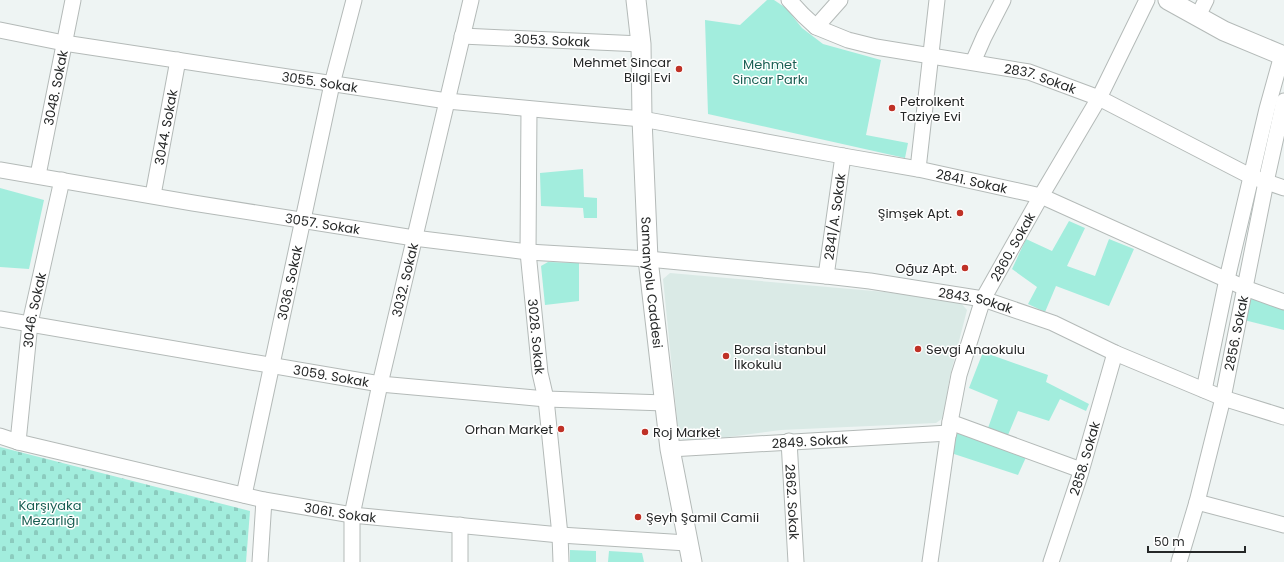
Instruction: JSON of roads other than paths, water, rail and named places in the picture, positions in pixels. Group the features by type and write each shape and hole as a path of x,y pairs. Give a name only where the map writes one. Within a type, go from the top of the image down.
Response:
{"street":[{"name":"3048. Sokak","path":"38,175 73,0"},
{"name":"3036. Sokak","path":"244,495 332,84 354,0"},
{"name":"3032. Sokak","path":"352,562 352,515 380,384 471,0"},
{"name":"Samanyolu Caddesi","path":"636,0 641,44 642,119 648,259 670,449 687,543 692,562"},
{"name":"2837. Sokak","path":"789,0 816,27 848,40 930,56 1029,72 1099,98 1259,180 1284,188"},
{"path":"816,27 840,0"},
{"path":"918,169 937,0"},
{"path":"973,62 1003,0"},
{"name":"2860. Sokak","path":"930,562 949,428 959,375 983,299 1041,196 1099,98 1147,0"},
{"path":"1168,0 1202,8 1224,31 1283,56"},
{"name":"3055. Sokak","path":"0,30 64,43 447,101 642,119"},
{"name":"3053. Sokak","path":"462,36 641,44"},
{"name":"2856. Sokak","path":"1178,562 1197,502 1224,398 1245,288 1268,109 1283,56"},
{"name":"3044. Sokak","path":"153,195 178,60"},
{"name":"2856. Sokak","path":"1204,390 1227,280 1284,101"},
{"name":"3028. Sokak","path":"529,109 528,252 540,374 546,399 560,535 561,562"},
{"name":"2841. Sokak","path":"642,119 918,169 1041,196 1245,288 1284,302"},
{"name":"2841/A. Sokak","path":"826,276 843,156"},
{"name":"3057. Sokak","path":"0,170 38,175 303,221 414,238 528,252 648,259"},
{"name":"3046. Sokak","path":"18,442 30,323 62,180"},
{"name":"2843. Sokak","path":"648,259 870,281 983,299 1053,323 1115,353 1224,398 1284,417"},
{"name":"3059. Sokak","path":"0,319 380,384 546,399 665,403"},
{"name":"2858. Sokak","path":"1051,562 1081,470 1115,353"},
{"name":"2849. Sokak","path":"670,449 949,428 1081,470"},
{"name":"3061. Sokak","path":"0,436 18,442 264,500 352,515 560,535 687,543"},
{"name":"2862. Sokak","path":"789,441 796,562"},
{"path":"260,562 264,500"},
{"path":"1197,502 1284,525"},
{"path":"460,525 460,562"}],"place":[{"name":"Mehmet Sincar Bilgi Evi","path":"679,69"},
{"name":"Petrolkent Taziye Evi","path":"892,108"},
{"name":"Şimşek Apt.","path":"960,213"},
{"name":"Oğuz Apt.","path":"965,268"},
{"name":"Sevgi Anaokulu","path":"918,349"},
{"name":"Borsa İstanbul İlkokulu","path":"726,356"},
{"name":"Orhan Market","path":"561,429"},
{"name":"Roj Market","path":"645,432"},
{"name":"Şeyh Şamil Camii","path":"638,517"}],"park label":[{"name":"Mehmet Sincar Parkı","path":"770,72"},
{"name":"Karşıyaka Mezarlığı","path":"50,512"}]}
